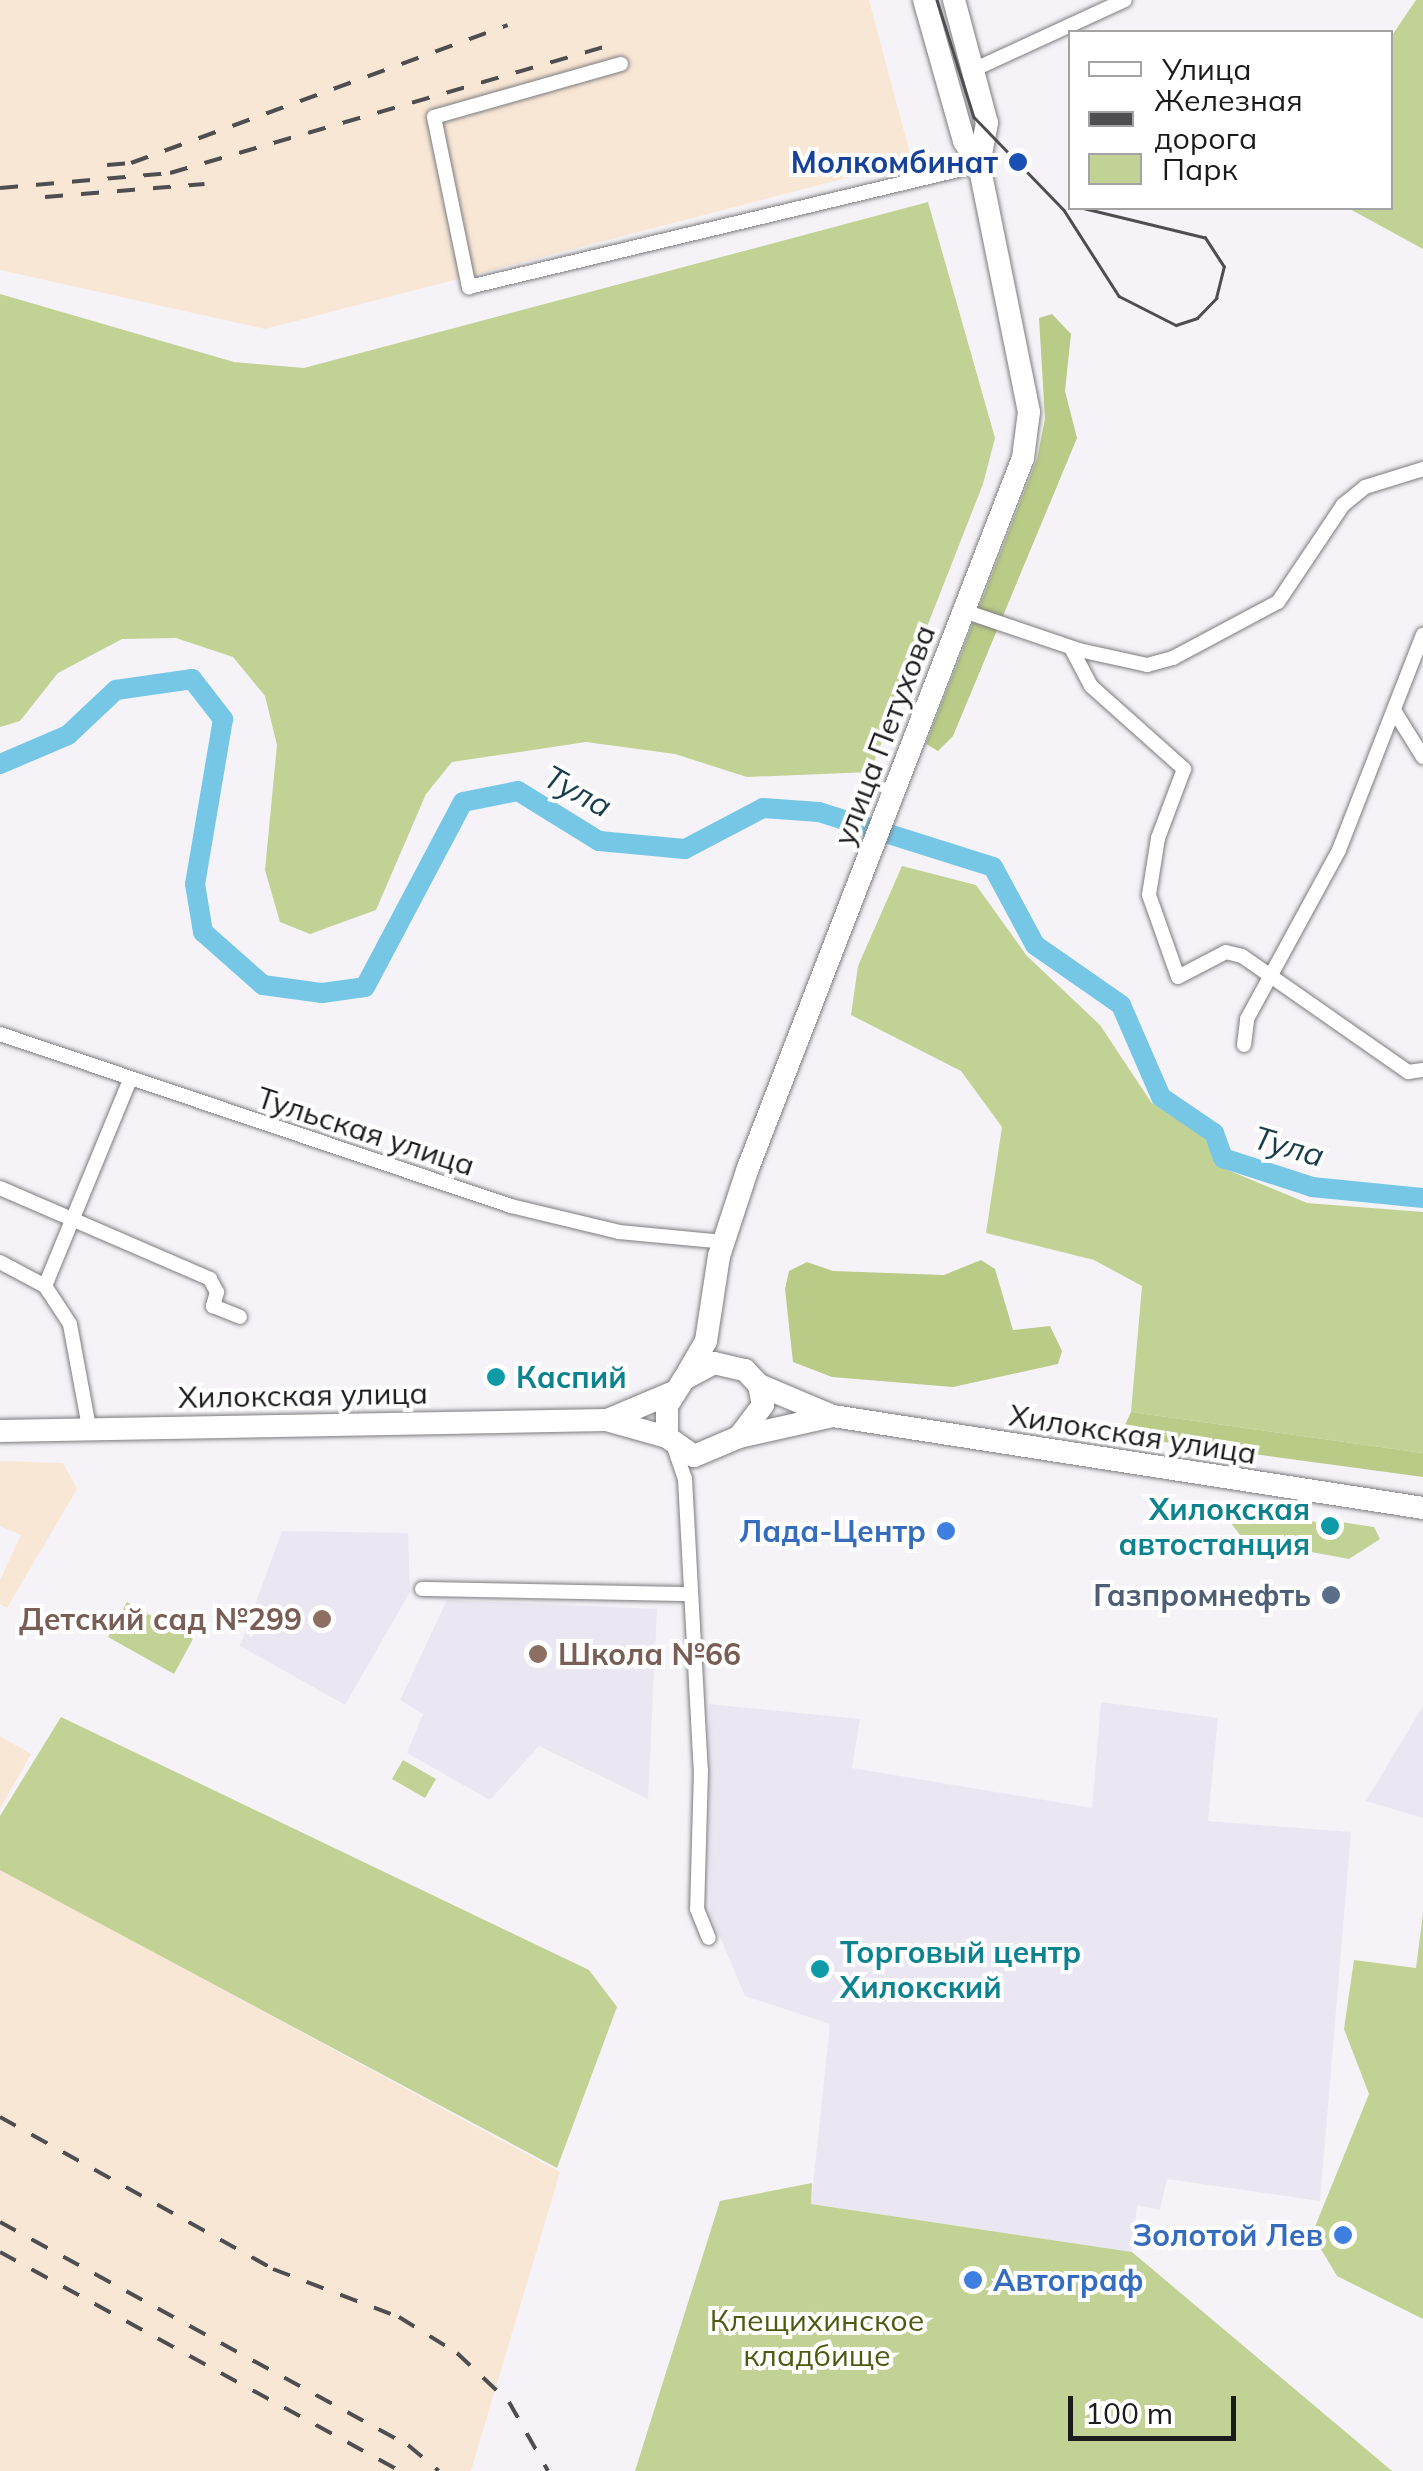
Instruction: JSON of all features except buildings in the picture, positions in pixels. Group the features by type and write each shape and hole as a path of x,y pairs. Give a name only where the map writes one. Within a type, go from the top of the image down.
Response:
{"main road":[{"name":"улица Петухова","path":"679,1386 700,1358 724,1242 1023,458 1029,412 979,165 964,141 924,0"},
{"name":"улица Петухова","path":"954,0 987,123 979,165"},
{"path":"711,1316 752,1377 763,1405 739,1436"},
{"path":"606,1420 679,1386 714,1364 752,1377 833,1416"},
{"path":"671,1442 666,1406 679,1386"},
{"path":"606,1420 705,1454 739,1436 833,1416"},
{"name":"Хилокская улица","path":"833,1416 1423,1508"},
{"name":"Хилокская улица","path":"0,1431 606,1420"}],"street":[{"path":"973,70 1125,0"},
{"path":"621,64 434,117 468,287 979,165"},
{"path":"964,611 1071,648 1147,665 1173,658 1278,602 1342,506 1365,487 1423,469"},
{"path":"1423,635 1392,700 1395,712 1423,758"},
{"path":"1071,648 1091,686 1184,769 1158,838 1149,895 1178,977 1226,952 1270,974 1408,1072 1423,1070"},
{"path":"1244,1045 1246,1019 1339,850 1395,712"},
{"name":"Тульская улица","path":"0,1034 129,1082 511,1206 619,1232 724,1242"},
{"path":"46,1286 129,1082"},
{"path":"0,1188 210,1279 217,1292 213,1306 240,1317"},
{"path":"0,1262 46,1286 70,1324 89,1428"},
{"path":"671,1442 685,1479 687,1594 700,1770 697,1908 709,1938"},
{"path":"685,1479 705,1454"},
{"path":"422,1588 687,1594"}],"shaded area":[{"path":"0,0 869,0 912,161 265,329 0,270"},
{"path":"0,1461 63,1463 77,1489 7,1608 0,1604 0,1580 21,1535 0,1526"},
{"name":"Детский сад №299","path":"282,1531 408,1533 410,1592 345,1705 240,1646"},
{"name":"Школа №66","path":"447,1600 657,1609 648,1799 539,1746 490,1800 407,1753 423,1714 400,1700"},
{"path":"1101,1702 1218,1718 1208,1821 1351,1832 1320,2201 1167,2179 1160,2210 1137,2205 1132,2252 811,2204 830,2024 745,1996 710,1913 709,1704 860,1719 852,1768 1092,1808"},
{"path":"1423,1706 1423,1818 1366,1801"},
{"path":"0,1736 31,1754 0,1809"},
{"path":"0,1869 560,2172 471,2471 0,2471"}],"green space":[{"path":"1416,0 1423,0 1423,249 1352,210 1393,210 1393,34"},
{"path":"928,202 995,438 983,484 870,772 747,777 675,754 586,742 452,762 426,794 376,910 310,934 280,922 265,870 277,745 265,696 233,657 176,638 122,639 58,673 20,721 0,727 0,294 234,362 304,368"},
{"path":"1052,314 1071,334 1065,391 1077,438 953,736 938,751 926,744 1037,459 1045,419 1039,318"},
{"path":"902,866 976,885 1027,956 1100,1025 1151,1102 1205,1138 1216,1165 1307,1203 1423,1212 1423,1453 1131,1412 1142,1286 1094,1260 986,1233 1002,1127 961,1071 851,1015 858,966"},
{"path":"981,1260 995,1269 1013,1330 1050,1326 1062,1351 1058,1364 953,1387 832,1377 793,1362 785,1289 789,1271 807,1262 833,1271 944,1275"},
{"path":"1131,1412 1423,1453 1423,1477 1120,1436"},
{"path":"1218,1507 1322,1523 1321,1532 1336,1534 1341,1522 1374,1527 1380,1539 1349,1559 1284,1547 1241,1536"},
{"path":"127,1602 193,1639 174,1674 108,1637"},
{"path":"61,1717 589,1970 617,2007 557,2168 0,1870 0,1816"},
{"path":"403,1760 436,1779 425,1798 392,1779"},
{"path":"1423,1914 1423,2319 1337,2276 1312,2234 1369,2094 1344,2029 1354,1960 1416,1968"},
{"name":"Клещихинское кладбище","path":"812,2183 811,2204 1132,2252 1392,2471 635,2471 720,2201"}],"waterway":[{"name":"Тула","path":"0,764 68,735 116,690 192,679 223,719 195,884 203,932 263,985 322,993 365,987 463,802 518,791 599,841 685,849 763,808 819,812 993,867 1035,945 1121,1005 1161,1097 1214,1133 1223,1158 1312,1187 1423,1198"}],"tram line":[{"path":"937,0 974,117 1064,210 1119,296 1176,325 1197,318 1216,298 1224,267 1205,238 1089,210"}],"railway":[{"path":"107,165 131,163 508,25"},
{"path":"0,188 170,173 613,44"},
{"path":"45,197 204,184"},
{"path":"0,2117 273,2269 399,2317 457,2353 509,2402 548,2471"},
{"path":"0,2222 408,2445 439,2471"},
{"path":"0,2252 400,2471"}],"place":[{"name":"Молкомбинат","path":"1018,162"},
{"name":"Каспий","path":"496,1377"},
{"name":"Хилокская автостанция","path":"1330,1526"},
{"name":"Лада-Центр","path":"946,1531"},
{"name":"Газпромнефть","path":"1331,1595"},
{"name":"Детский сад №299","path":"322,1619"},
{"name":"Школа №66","path":"538,1654"},
{"name":"Торговый центр Хилокский","path":"820,1969"},
{"name":"Золотой Лев","path":"1343,2235"},
{"name":"Автограф","path":"973,2280"}]}
